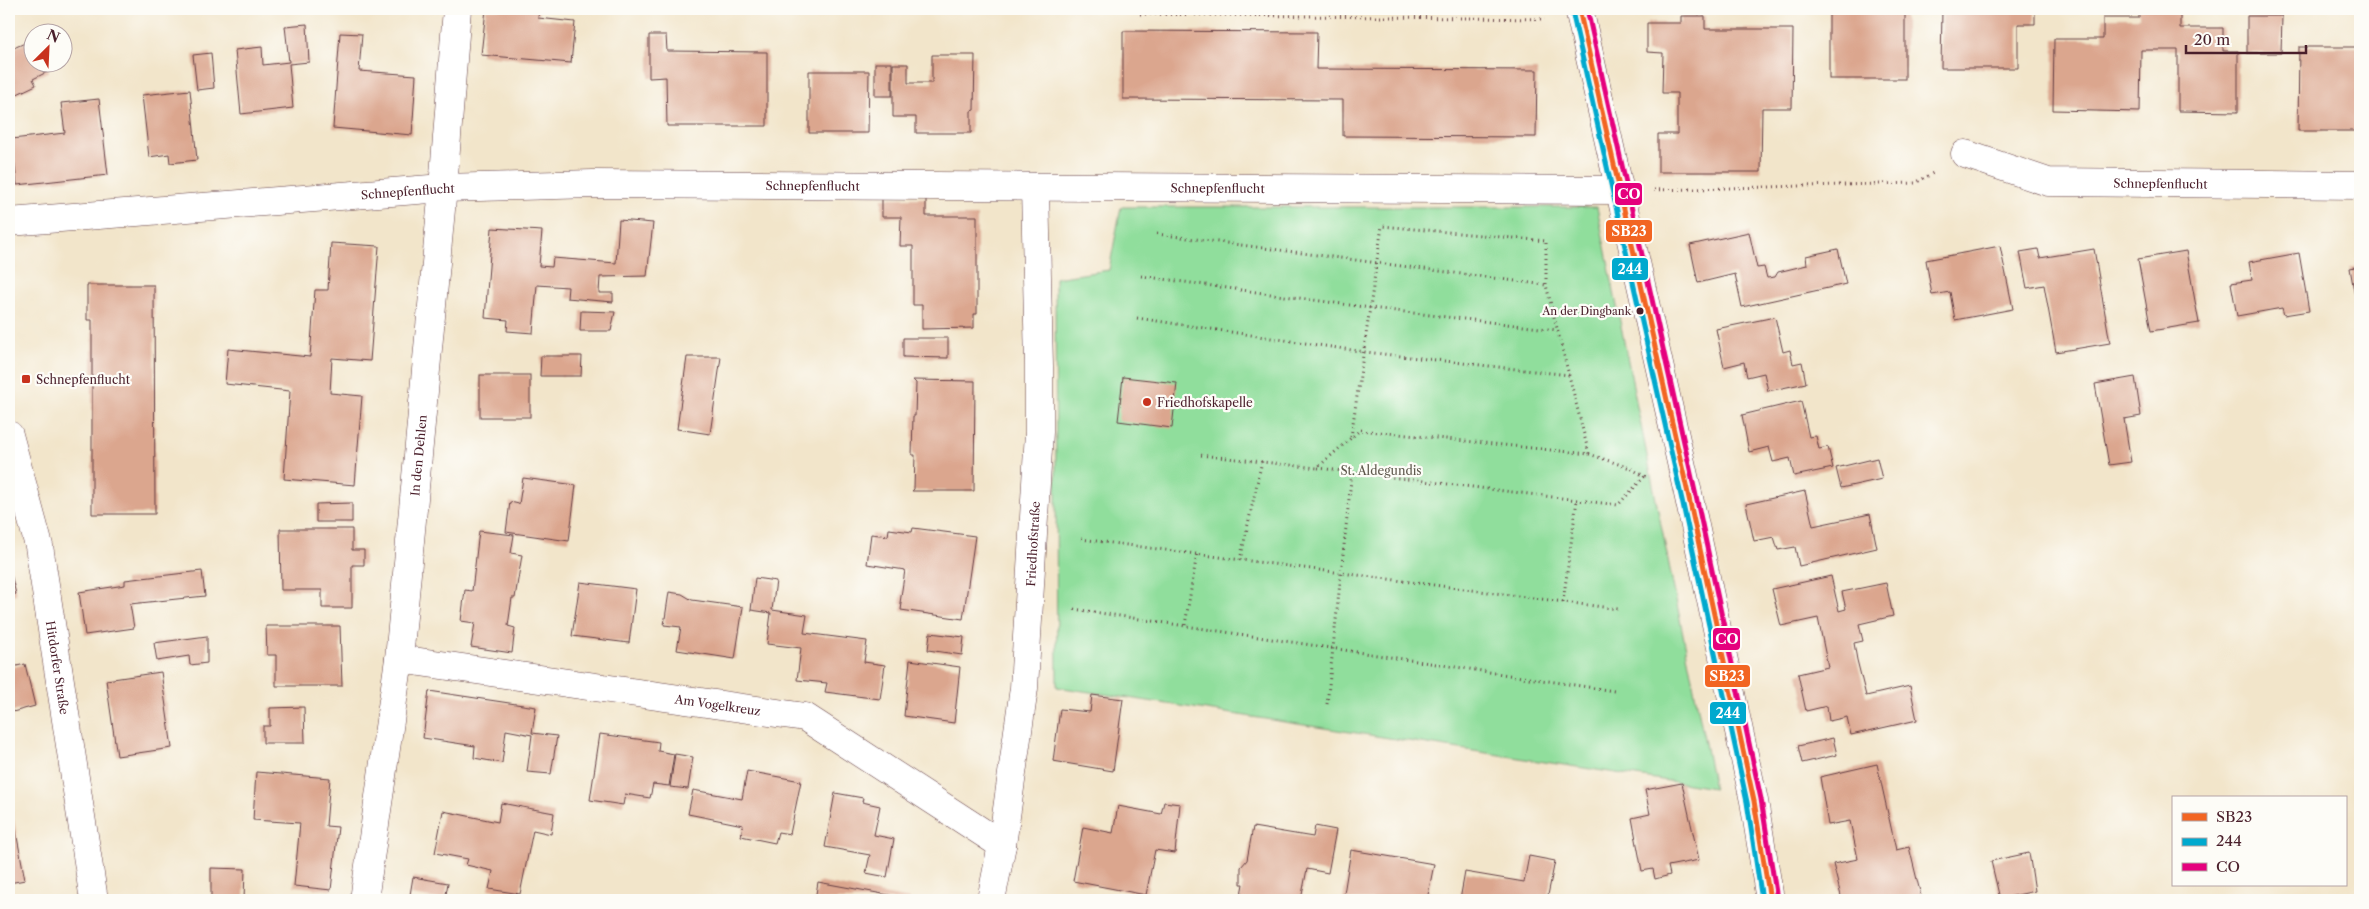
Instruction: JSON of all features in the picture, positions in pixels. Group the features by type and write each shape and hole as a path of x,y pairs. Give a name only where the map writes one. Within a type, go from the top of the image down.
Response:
{"street":[{"name":"In den Dehlen","path":"364,900 399,659 443,188 457,9"},
{"path":"1580,14 1618,190 1690,498 1754,801 1770,900"},
{"name":"Schnepfenflucht","path":"1965,154 2048,182 2360,185"},
{"name":"Schnepfenflucht","path":"9,222 443,188 593,184 1618,190"},
{"name":"Friedhofstraße","path":"991,900 1002,845 1024,688 1038,451 1039,366 1035,186"},
{"name":"Hitdorfer Straße","path":"9,436 39,546 94,900"},
{"name":"Am Vogelkreuz","path":"399,659 805,717 1002,845"}],"path":[{"path":"1140,14 1580,14"},
{"path":"1618,190 1915,183 1965,154"},
{"path":"1350,438 1378,263 1382,226 1546,241 1546,285 1589,454"},
{"path":"1157,234 1546,285"},
{"path":"1141,276 1371,308 1558,330"},
{"path":"1137,318 1364,352 1569,375"},
{"path":"1317,468 1360,430 1589,454 1630,468 1690,498"},
{"path":"1200,456 1262,461 1618,505 1645,476"},
{"path":"1240,560 1262,461"},
{"path":"1327,704 1352,472"},
{"path":"1563,602 1577,500"},
{"path":"1081,539 1618,610"},
{"path":"1185,625 1197,554"},
{"path":"1074,609 1614,691"}],"green space":[{"name":"St. Aldegundis","path":"1121,207 1597,207 1714,788 1057,687 1055,278 1109,270"}],"building":[{"path":"486,9 539,9 538,18 575,22 571,63 481,55"},
{"path":"1829,9 1905,9 1905,79 1829,79"},
{"path":"1942,9 2035,9 2035,24 2018,24 2018,68 1941,68"},
{"path":"2139,9 2180,9 2180,28 2223,28 2223,51 2238,51 2238,112 2178,111 2178,50 2141,50 2140,112 2053,110 2054,39 2103,39 2103,18 2139,18"},
{"path":"1681,16 1705,16 1705,29 1793,29 1792,108 1762,108 1761,172 1658,172 1658,134 1677,134 1677,93 1662,93 1663,53 1647,52 1647,23 1681,23"},
{"path":"2247,16 2282,16 2281,53 2247,53"},
{"path":"307,24 309,62 289,64 293,108 241,114 235,50 262,47 263,65 289,62 285,26"},
{"path":"1123,31 1317,32 1316,69 1537,70 1536,137 1343,136 1343,100 1123,99"},
{"path":"340,33 362,34 359,71 416,75 412,135 333,128"},
{"path":"649,35 666,35 667,51 767,52 767,126 667,126 666,77 649,78"},
{"path":"22,44 22,72 47,72 33,79 36,85 9,98 9,50"},
{"path":"2299,47 2360,47 2360,131 2298,131"},
{"path":"211,53 214,88 197,90 193,55"},
{"path":"932,55 975,55 974,110 971,111 971,133 916,133 916,117 893,117 893,64 908,64 908,83 932,83"},
{"path":"875,63 892,63 892,96 875,96"},
{"path":"809,71 869,71 868,133 809,133"},
{"path":"190,90 197,160 170,163 169,154 149,157 142,95"},
{"path":"99,99 108,175 17,185 12,139 65,133 61,103"},
{"path":"882,198 926,198 926,216 977,216 977,314 974,314 974,328 922,329 922,305 913,305 913,246 900,246 901,217 882,217"},
{"path":"619,220 653,223 647,276 600,277 599,293 613,293 613,302 567,298 568,287 537,285 533,333 507,331 508,320 485,318 492,228 542,231 539,266 552,267 553,258 616,263"},
{"path":"1749,232 1757,268 1764,267 1767,278 1775,277 1778,272 1807,265 1806,256 1838,249 1846,284 1742,307 1735,274 1698,283 1690,245"},
{"path":"331,243 379,246 370,361 332,358 330,393 362,396 355,485 284,479 290,391 225,384 228,349 310,357 315,290 328,290"},
{"path":"2000,246 2013,309 1955,320 1950,292 1932,295 1926,260"},
{"path":"2038,249 2040,258 2094,249 2110,343 2056,352 2044,285 2027,288 2020,252"},
{"path":"2186,251 2199,323 2151,331 2138,259"},
{"path":"2299,253 2309,311 2284,315 2282,308 2237,316 2231,283 2252,280 2249,262"},
{"path":"2360,266 2360,320 2359,320 2350,268"},
{"path":"87,285 154,285 155,514 92,514 92,320 87,320"},
{"path":"581,311 615,312 611,331 580,331"},
{"path":"1775,317 1783,352 1790,350 1793,364 1802,362 1806,383 1768,391 1764,373 1747,377 1744,362 1724,367 1716,329"},
{"path":"903,338 948,338 948,358 903,357"},
{"path":"541,356 582,356 581,376 540,376"},
{"path":"687,357 721,357 710,434 677,429"},
{"path":"480,375 530,375 530,417 480,417"},
{"name":"Friedhofskapelle","path":"1123,377 1177,383 1172,428 1118,421"},
{"path":"2135,377 2141,416 2124,419 2131,462 2109,465 2095,384"},
{"path":"913,380 975,381 974,491 912,491 914,489 915,455 912,455 916,383"},
{"path":"1801,401 1809,437 1816,436 1819,449 1828,447 1833,468 1794,476 1790,458 1773,462 1769,447 1749,452 1742,415"},
{"path":"1877,458 1882,479 1841,488 1836,468"},
{"path":"523,478 576,485 569,541 506,532 510,502 519,504"},
{"path":"1805,491 1813,526 1870,514 1877,548 1799,566 1795,547 1778,550 1774,537 1754,541 1746,504"},
{"path":"352,503 352,522 316,522 316,504"},
{"path":"913,528 975,536 963,619 901,610 902,603 900,603 905,570 867,564 871,534 888,536 889,529 912,532"},
{"path":"280,529 352,529 352,550 364,550 364,565 352,565 352,608 322,608 322,590 281,590"},
{"path":"479,531 514,535 511,553 522,555 508,626 515,628 512,653 471,647 475,623 461,621 465,590 472,591"},
{"path":"9,566 16,594 9,596"},
{"path":"202,571 205,596 130,604 134,628 85,635 79,592 125,585 125,580"},
{"path":"1831,576 1839,611 1846,609 1842,592 1886,583 1893,616 1859,624 1863,641 1854,643 1857,660 1866,696 1910,686 1917,720 1851,735 1847,717 1829,721 1827,706 1806,711 1798,674 1828,667 1818,618 1781,626 1772,589"},
{"path":"755,578 776,581 772,610 807,615 804,633 867,641 864,662 885,665 880,699 825,692 827,683 797,680 801,648 767,644 771,613 751,610"},
{"path":"580,582 636,589 629,643 572,636"},
{"path":"669,592 682,594 692,600 743,607 735,659 677,650 681,627 664,625"},
{"path":"266,626 340,626 342,686 276,686 276,655 267,655"},
{"path":"930,633 964,637 962,655 928,650"},
{"path":"207,636 207,663 190,665 189,656 157,661 154,643"},
{"path":"910,660 960,667 954,723 904,716"},
{"path":"25,664 35,706 9,713 9,668"},
{"path":"161,672 172,748 117,756 106,680"},
{"path":"429,691 536,707 532,733 557,736 551,774 527,772 532,735 506,730 502,763 474,758 475,746 423,738"},
{"path":"1092,695 1123,699 1113,771 1053,761 1060,709 1090,712"},
{"path":"304,707 305,743 263,743 263,726 270,726 270,708"},
{"path":"600,734 659,742 658,751 674,754 669,786 653,784 650,798 625,794 623,805 590,800"},
{"path":"1833,738 1837,755 1802,763 1798,746"},
{"path":"675,754 693,757 688,789 670,787"},
{"path":"1877,764 1896,850 1909,847 1921,896 1904,900 1842,900 1833,864 1858,859 1850,821 1828,825 1820,777"},
{"path":"747,771 801,781 790,834 778,832 775,843 741,836 743,825 688,814 693,790 742,799"},
{"path":"256,772 330,778 326,826 338,827 331,890 294,886 300,823 253,820"},
{"path":"1682,783 1699,860 1668,866 1670,875 1655,879 1653,869 1642,871 1632,818 1650,814 1645,790"},
{"path":"835,793 863,798 862,802 880,806 874,835 894,839 887,877 866,873 870,855 825,847"},
{"path":"9,794 25,880 9,883"},
{"path":"1164,802 1180,804 1175,853 1155,850 1146,895 1073,881 1083,827 1113,833 1118,806 1161,814"},
{"path":"501,803 554,813 551,834 533,830 520,894 489,889 493,871 466,865 468,859 435,853 443,811 498,822"},
{"path":"1315,826 1336,830 1328,873 1307,869 1301,900 1240,900 1243,884 1241,884 1241,867 1247,860 1253,827 1313,837"},
{"path":"1351,850 1434,864 1427,900 1343,900"},
{"path":"2029,853 2035,891 2000,899 1991,861"},
{"path":"1529,856 1555,861 1547,900 1460,900 1465,872 1524,882"},
{"path":"211,868 245,869 244,900 211,900"},
{"path":"413,877 448,883 445,900 410,895"},
{"path":"818,882 910,899 910,900 815,900"}],"transit line":[{"name":"SB23","path":"1579,9 1689,498 1754,801 1770,900"},
{"name":"CO","path":"1587,9 1696,496 1761,799 1777,899"},
{"name":"244","path":"1572,11 1682,500 1747,802 1762,900"}],"place":[{"name":"An der Dingbank","path":"1640,311"},
{"name":"Schnepfenflucht","path":"26,379"},
{"name":"Friedhofskapelle","path":"1147,402"}]}
